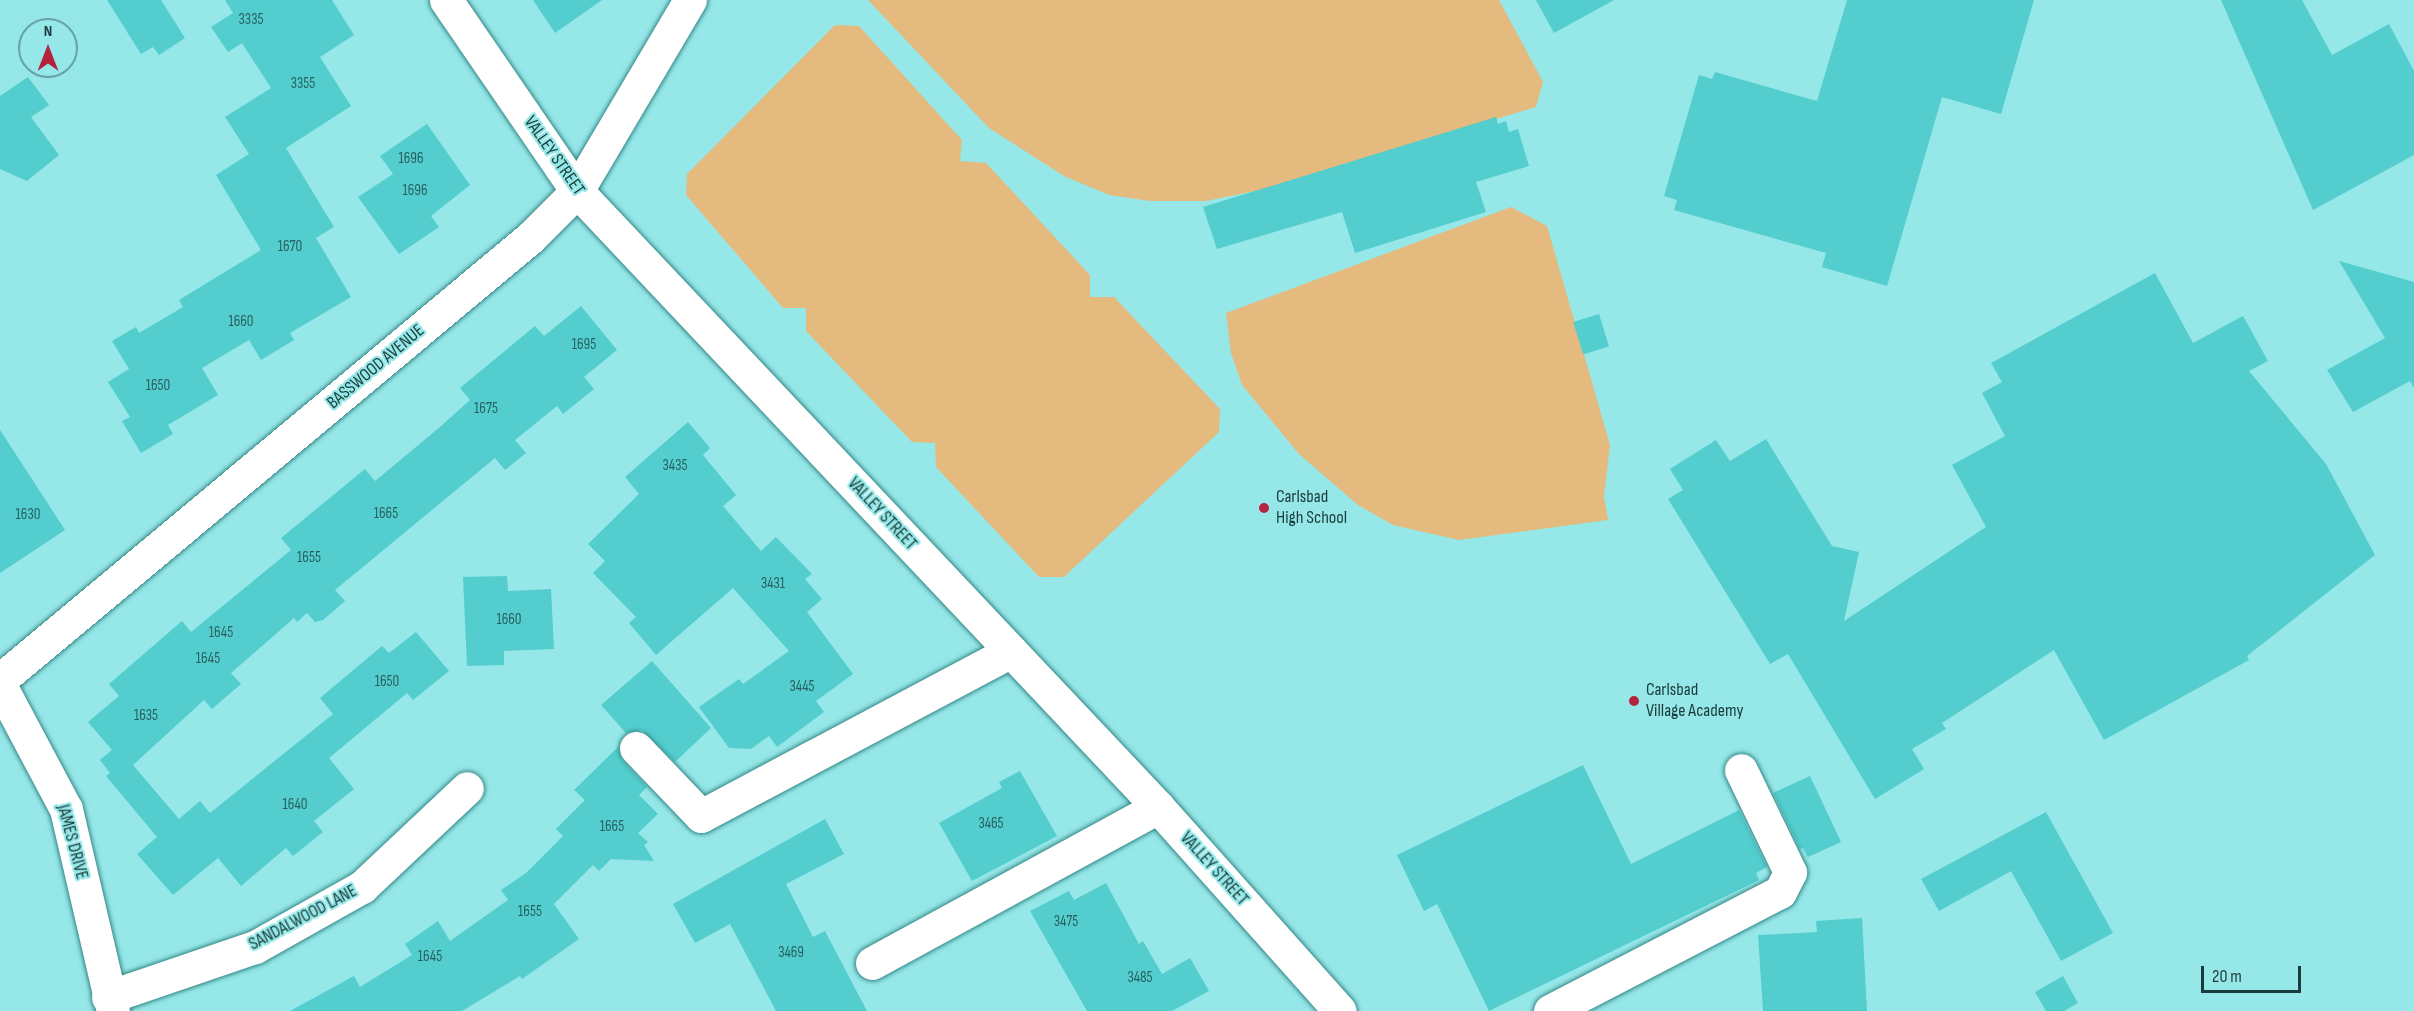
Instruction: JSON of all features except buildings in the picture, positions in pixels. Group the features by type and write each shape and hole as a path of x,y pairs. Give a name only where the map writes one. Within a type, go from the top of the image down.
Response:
{"street":[{"name":"VALLEY STREET","path":"446,0 577,191 1158,807 1340,1011"},
{"name":"BASSWOOD AVENUE","path":"3,673 530,238 577,191 690,0"},
{"path":"636,748 701,816 1011,651"},
{"name":"JAMES DRIVE","path":"3,673 66,809 111,1004"},
{"path":"1550,1011 1780,892 1790,872 1741,770"},
{"name":"SANDALWOOD LANE","path":"111,1004 255,947 362,887 467,788"},
{"path":"872,963 1158,807"}],"shaded area":[{"path":"868,0 1499,0 1543,82 1536,107 1260,190 1206,201 1150,201 1109,195 1064,176 989,128"},
{"path":"835,25 859,26 962,140 960,161 986,163 1090,275 1090,297 1114,297 1220,409 1219,432 1064,577 1039,577 936,467 935,443 912,442 806,331 806,308 783,308 686,195 687,174"},
{"path":"1511,207 1547,226 1610,445 1604,496 1608,520 1459,540 1393,525 1358,505 1299,454 1242,385 1231,353 1226,313"}],"place":[{"name":"Carlsbad High School","path":"1264,508"},
{"name":"Carlsbad Village Academy","path":"1634,701"}]}
